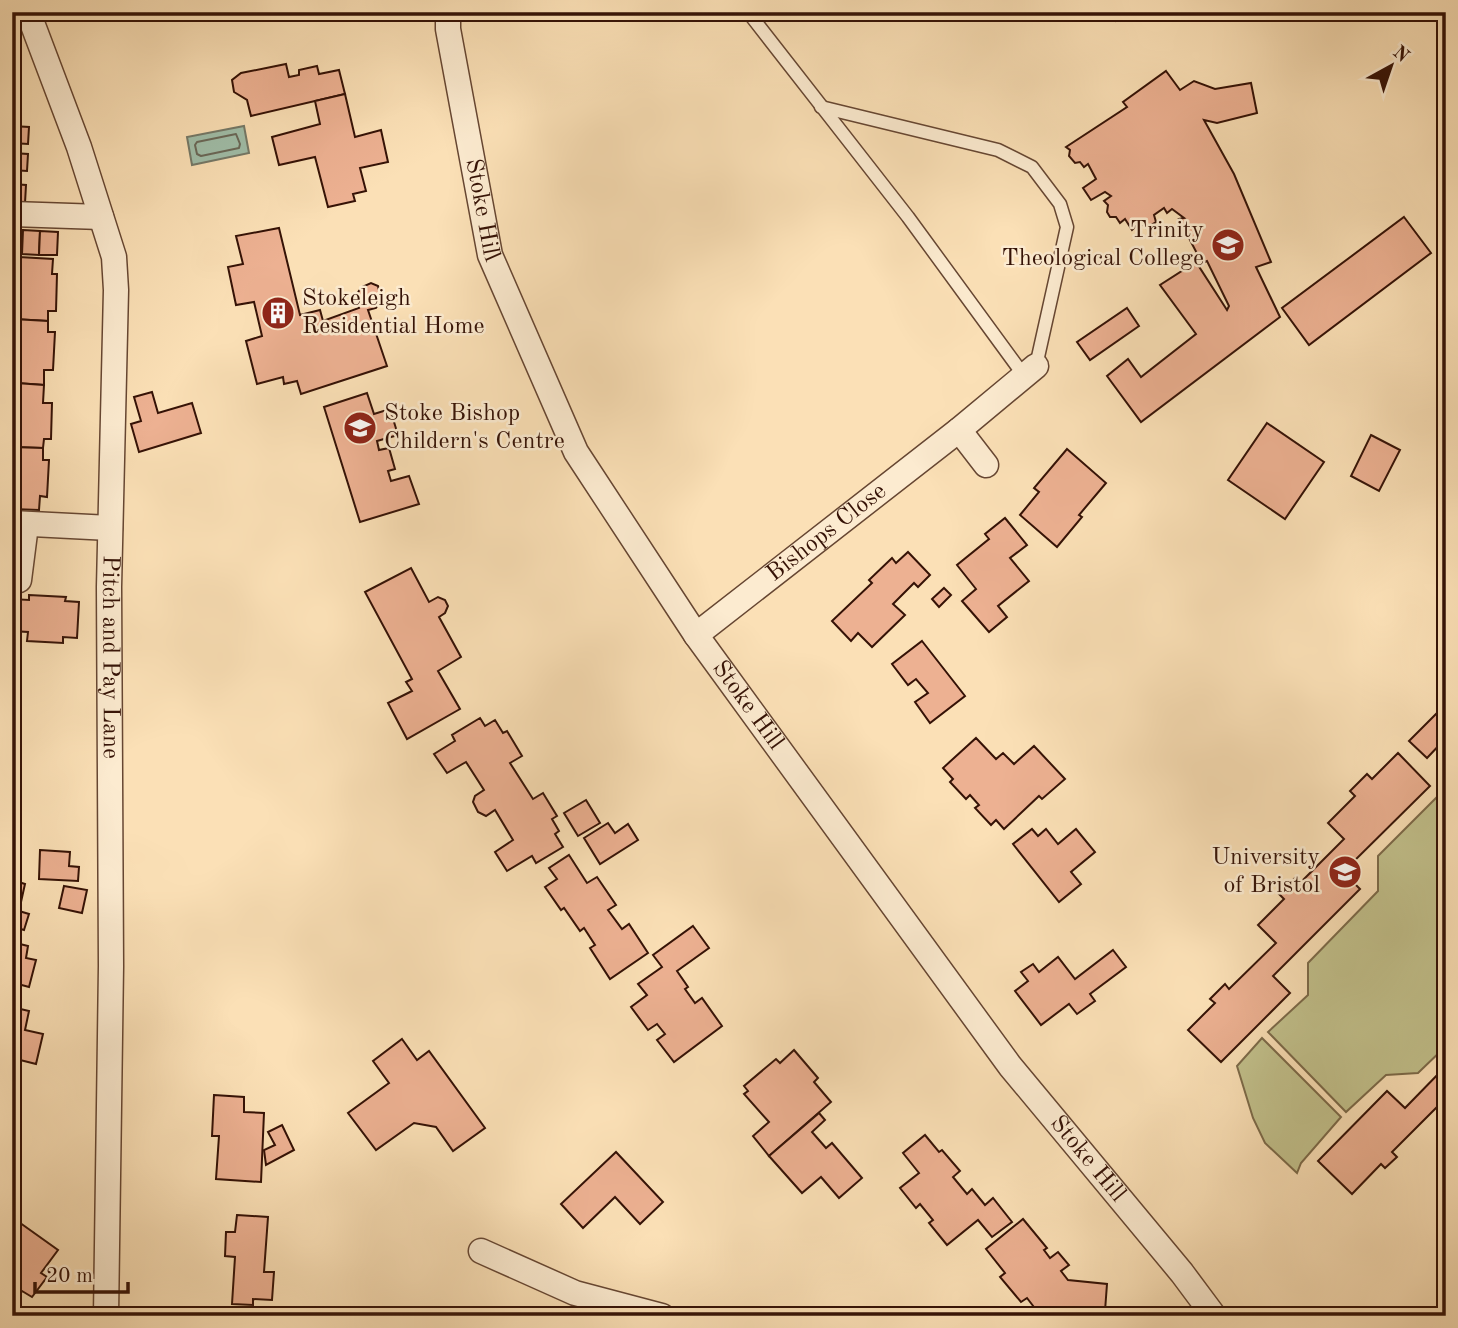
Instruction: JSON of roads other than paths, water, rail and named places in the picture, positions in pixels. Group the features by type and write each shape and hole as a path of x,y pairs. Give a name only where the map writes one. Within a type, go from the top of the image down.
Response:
{"street":[{"name":"Stoke Hill","path":"448,12 490,255 576,452 696,635 1010,1066 1182,1273 1214,1316"},
{"name":"Pitch and Pay Lane","path":"24,18 79,147 114,257 116,290 110,528 111,966 106,1316"},
{"path":"12,214 101,216"},
{"name":"Bishops Close","path":"696,635 1030,372"},
{"path":"959,430 986,465"},
{"path":"19,580 19,524 110,528"},
{"path":"481,1251 575,1293 662,1316"}],"lane":[{"path":"748,12 1030,372"},
{"path":"821,106 998,150 1032,166 1060,204 1067,227 1030,372"}],"water":[{"path":"244,126 249,153 192,165 187,137"}],"place":[{"name":"Trinity Theological College","path":"1228,245"},
{"name":"Stokeleigh Residential Home","path":"278,313"},
{"name":"Stoke Bishop Childern's Centre","path":"360,428"},
{"name":"University of Bristol","path":"1345,872"}]}
